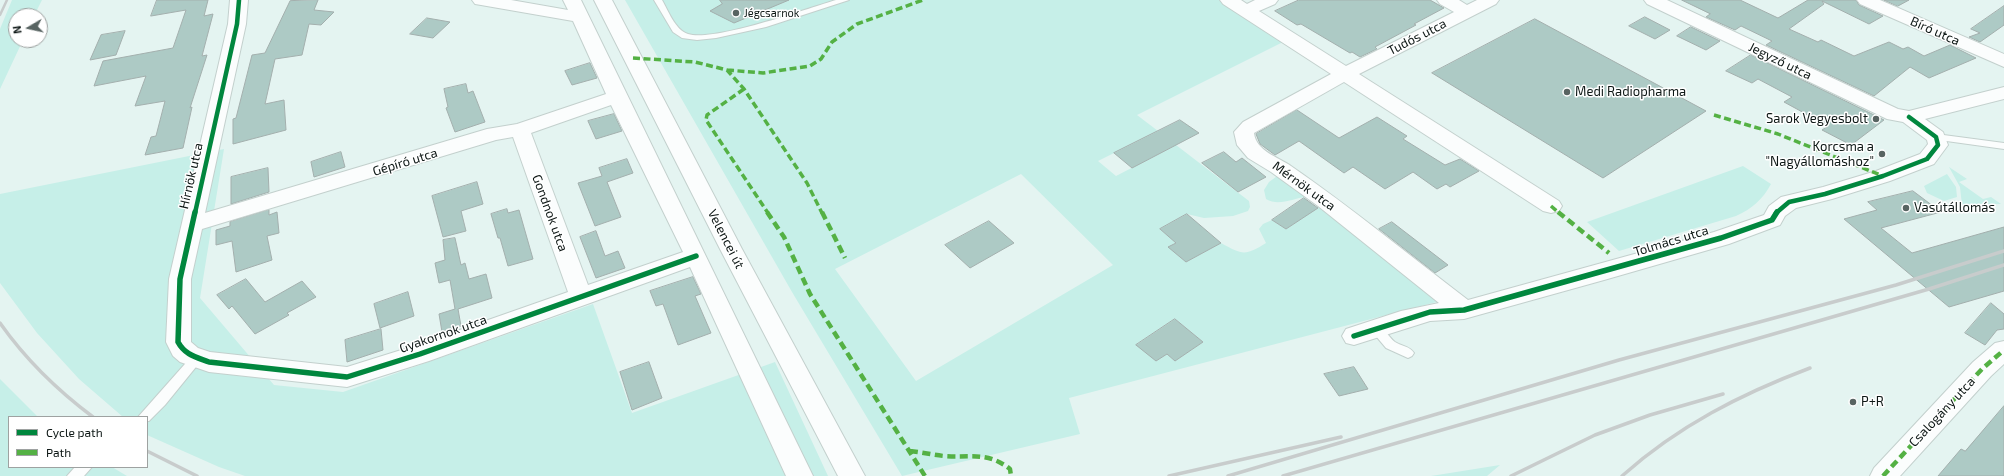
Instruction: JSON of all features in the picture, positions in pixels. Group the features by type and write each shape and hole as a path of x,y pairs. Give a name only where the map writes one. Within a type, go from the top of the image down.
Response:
{"street":[{"name":"Hírnök utca","path":"192,357 182,350 178,342 177,333 180,279 237,24 239,0"},
{"path":"481,0 576,9 617,97 696,256 788,454 800,476"},
{"name":"Velencei út","path":"603,0 735,256 852,476"},
{"path":"1229,0 1551,206"},
{"path":"1246,11 1269,0"},
{"path":"1446,0 1467,12"},
{"name":"Tudós utca","path":"1345,74 1490,0"},
{"name":"Jegyző utca","path":"1653,0 1887,112 1909,117"},
{"name":"Bíró utca","path":"1866,0 2004,61"},
{"name":"Mérnök utca","path":"1345,74 1250,126 1244,132 1243,140 1248,148 1282,169 1339,211 1464,310"},
{"path":"1909,117 2004,94"},
{"name":"Gépíró utca","path":"191,225 494,134 520,130 617,97"},
{"path":"1909,117 1936,137"},
{"name":"Gondnok utca","path":"520,130 581,297"},
{"name":"Tolmács utca","path":"1354,336 1430,312 1464,310 1621,268 1772,220 1777,211 1789,202 1825,194 1883,176 1927,159 1938,145 1936,137"},
{"name":"Gyakornok utca","path":"192,357 225,364 348,377 387,366 696,256"},
{"name":"Csalogány utca","path":"1883,476 1982,369 2004,350"}],"lane":[{"path":"658,0 675,28 686,36 704,38 725,35 845,0"},
{"path":"1936,137 2004,146"},
{"path":"1376,329 1390,344 1408,353"},
{"path":"145,416 161,400 192,357"},
{"path":"74,476 84,468"}],"green space":[{"path":"12,0 42,0 38,8 9,8"},
{"path":"625,0 1221,0 1283,42 1137,115 1158,131 1098,161 1116,176 1176,145 1249,201 1250,207 1248,211 1233,216 1204,218 1187,214 1160,229 1176,243 1169,247 1186,262 1221,243 1239,252 1248,252 1253,250 1266,243 1259,229 1263,224 1272,220 1286,229 1320,206 1306,197 1281,202 1266,199 1264,190 1269,182 1280,174 1444,300 1069,398 1080,434 902,476 792,292","holes":["1021,174 1113,265 916,381 835,269","1175,319 1203,342 1175,361 1167,354 1156,361 1137,344"]},
{"path":"8,10 8,48 19,48 0,89 0,29"},
{"path":"224,149 200,298 274,385 343,392 593,304 632,413 775,362 828,476 245,476 219,467 148,435 148,416 122,416 79,379 37,333 0,283 0,194"},
{"path":"1743,166 1771,184 1764,195 1756,203 1736,216 1619,251 1587,222"},
{"path":"1949,167 1967,179 1959,182 1983,199 1991,197 2001,204 1962,205 1960,187"},
{"path":"1947,174 1956,187 1957,197 1944,201 1927,193 1924,186"},
{"path":"0,379 37,416 8,416 8,468 114,468 127,476 0,476"},
{"path":"1500,465 1487,476 1431,476"}],"building":[{"path":"157,0 208,0 204,16 213,14 202,56 207,55 190,108 192,107 183,148 145,155 151,137 156,136 165,101 135,106 146,76 94,86 103,61 173,48 186,10 151,16"},
{"path":"318,0 314,10 334,12 321,25 309,24 302,55 275,59 265,104 284,100 286,130 233,144 233,119 236,118 252,55 265,53 290,1"},
{"name":"Jégcsarnok","path":"720,0 789,0 734,23 710,11 722,4"},
{"path":"1299,0 1430,0 1444,8 1375,47 1377,49 1360,57 1352,52 1350,53 1301,24 1297,25 1275,11"},
{"path":"1682,0 1740,0 1778,18 1808,0 1856,0 1859,5 1883,16 1869,24 1822,1 1824,4 1789,29 1818,42 1821,40 1854,56 1889,42 1903,49 1908,47 1924,56 1950,45 1976,58 1929,78 1910,67 1874,96 1766,45 1772,41 1741,26 1735,30 1706,17 1710,14"},
{"path":"1884,0 1909,0 1898,6"},
{"path":"2004,6 2004,25 1980,42 1969,37 1980,33 1971,29"},
{"path":"1645,17 1670,30 1655,39 1629,26"},
{"path":"427,18 450,22 433,38 410,34"},
{"name":"Medi Radiopharma","path":"1535,19 1706,111 1603,178 1432,73"},
{"path":"1691,27 1720,41 1706,50 1677,36"},
{"path":"125,31 116,55 90,60 101,35"},
{"path":"1751,55 1884,120 1851,145 1822,130 1828,126 1784,102 1792,97 1758,79 1752,83 1726,71"},
{"path":"590,63 597,78 572,85 565,71"},
{"path":"466,84 468,93 473,91 485,122 455,132 446,108 448,107 444,89"},
{"path":"1297,110 1339,138 1377,117 1407,136 1403,139 1445,165 1460,159 1479,171 1450,187 1446,184 1437,189 1413,172 1385,189 1353,167 1344,173 1299,141 1275,155 1260,144 1256,134"},
{"path":"614,114 622,131 596,139 588,121"},
{"path":"1180,120 1199,133 1132,168 1114,153"},
{"path":"341,152 345,167 314,177 311,162"},
{"path":"1224,152 1236,162 1242,158 1266,177 1238,192 1202,163"},
{"path":"627,159 633,173 607,182 621,217 595,226 578,183 602,176 599,168"},
{"path":"268,168 269,192 231,204 231,177"},
{"path":"477,182 483,204 461,211 466,231 443,237 432,196"},
{"path":"1913,191 1941,212 1881,228 1912,253 2004,227 2004,291 1949,307 1844,219 1877,210 1868,202"},
{"path":"1304,198 1318,208 1286,229 1272,220"},
{"path":"507,209 508,213 519,210 533,259 508,266 491,214"},
{"path":"269,210 269,215 277,212 279,233 267,236 272,260 236,272 232,241 216,245 216,230 230,226 230,222"},
{"path":"1187,214 1221,243 1186,262 1168,247 1176,243 1160,229"},
{"path":"989,221 1014,243 970,268 945,245"},
{"path":"1392,222 1448,265 1435,273 1379,229"},
{"path":"596,231 605,256 618,251 625,268 596,278 580,237"},
{"path":"455,238 461,265 465,263 469,279 486,274 492,298 458,309 461,326 442,332 439,314 455,309 450,280 439,283 435,263 445,260 443,240"},
{"path":"693,277 701,294 695,296 711,333 678,345 663,304 656,306 650,291"},
{"path":"246,279 265,302 302,281 316,297 287,313 289,315 255,334 232,306 229,309 217,295"},
{"path":"408,292 414,316 380,328 374,304"},
{"path":"1991,303 2004,314 2004,329 1997,330 1985,345 1965,333"},
{"path":"1175,319 1203,342 1175,361 1167,354 1156,361 1136,345"},
{"path":"381,329 383,350 347,362 345,340"},
{"path":"649,362 662,398 632,410 620,372"},
{"path":"1354,367 1368,389 1339,396 1324,374"},
{"path":"2004,406 2004,476 1938,476 1961,449 1965,451"}],"railway":[{"path":"0,15 7,0"},
{"path":"1228,476 1619,360 1896,285 2004,251"},
{"path":"1283,476 1929,289 2004,265"},
{"path":"0,323 31,362 67,396 92,416"},
{"path":"1622,476 1665,442 1711,413 1759,389 1810,368"},
{"path":"1511,476 1595,435 1650,415 1723,394"},
{"path":"1169,476 1341,437"},
{"path":"148,452 197,476"}],"marked path":[{"path":"727,70 763,73 810,66 821,59 832,42 857,24 923,0"},
{"path":"633,58 695,62 727,70 744,89 807,183 845,258"},
{"path":"744,89 707,115 706,120 784,237 810,294 925,476"},
{"path":"1714,115 1778,134 1883,176"},
{"path":"1551,206 1609,253"},
{"path":"1883,476 1982,369 2004,350"},
{"path":"910,451 945,456 987,457 1002,463 1010,469 1011,476"}],"cycle path":[{"path":"239,0 237,24 180,279 178,342 182,349 189,355 209,362 347,377 420,354 696,256"},
{"path":"1354,336 1430,312 1464,310 1721,238 1772,220 1777,211 1789,202 1825,194 1883,176 1927,159 1938,145 1936,137 1909,117"}],"place":[{"name":"Jégcsarnok","path":"736,13"},
{"name":"Medi Radiopharma","path":"1567,92"},
{"name":"Sarok Vegyesbolt","path":"1876,119"},
{"name":"Korcsma a \"Nagyállomáshoz\"","path":"1882,154"},
{"name":"Vasútállomás","path":"1906,208"},
{"name":"P+R","path":"1853,402"}]}
